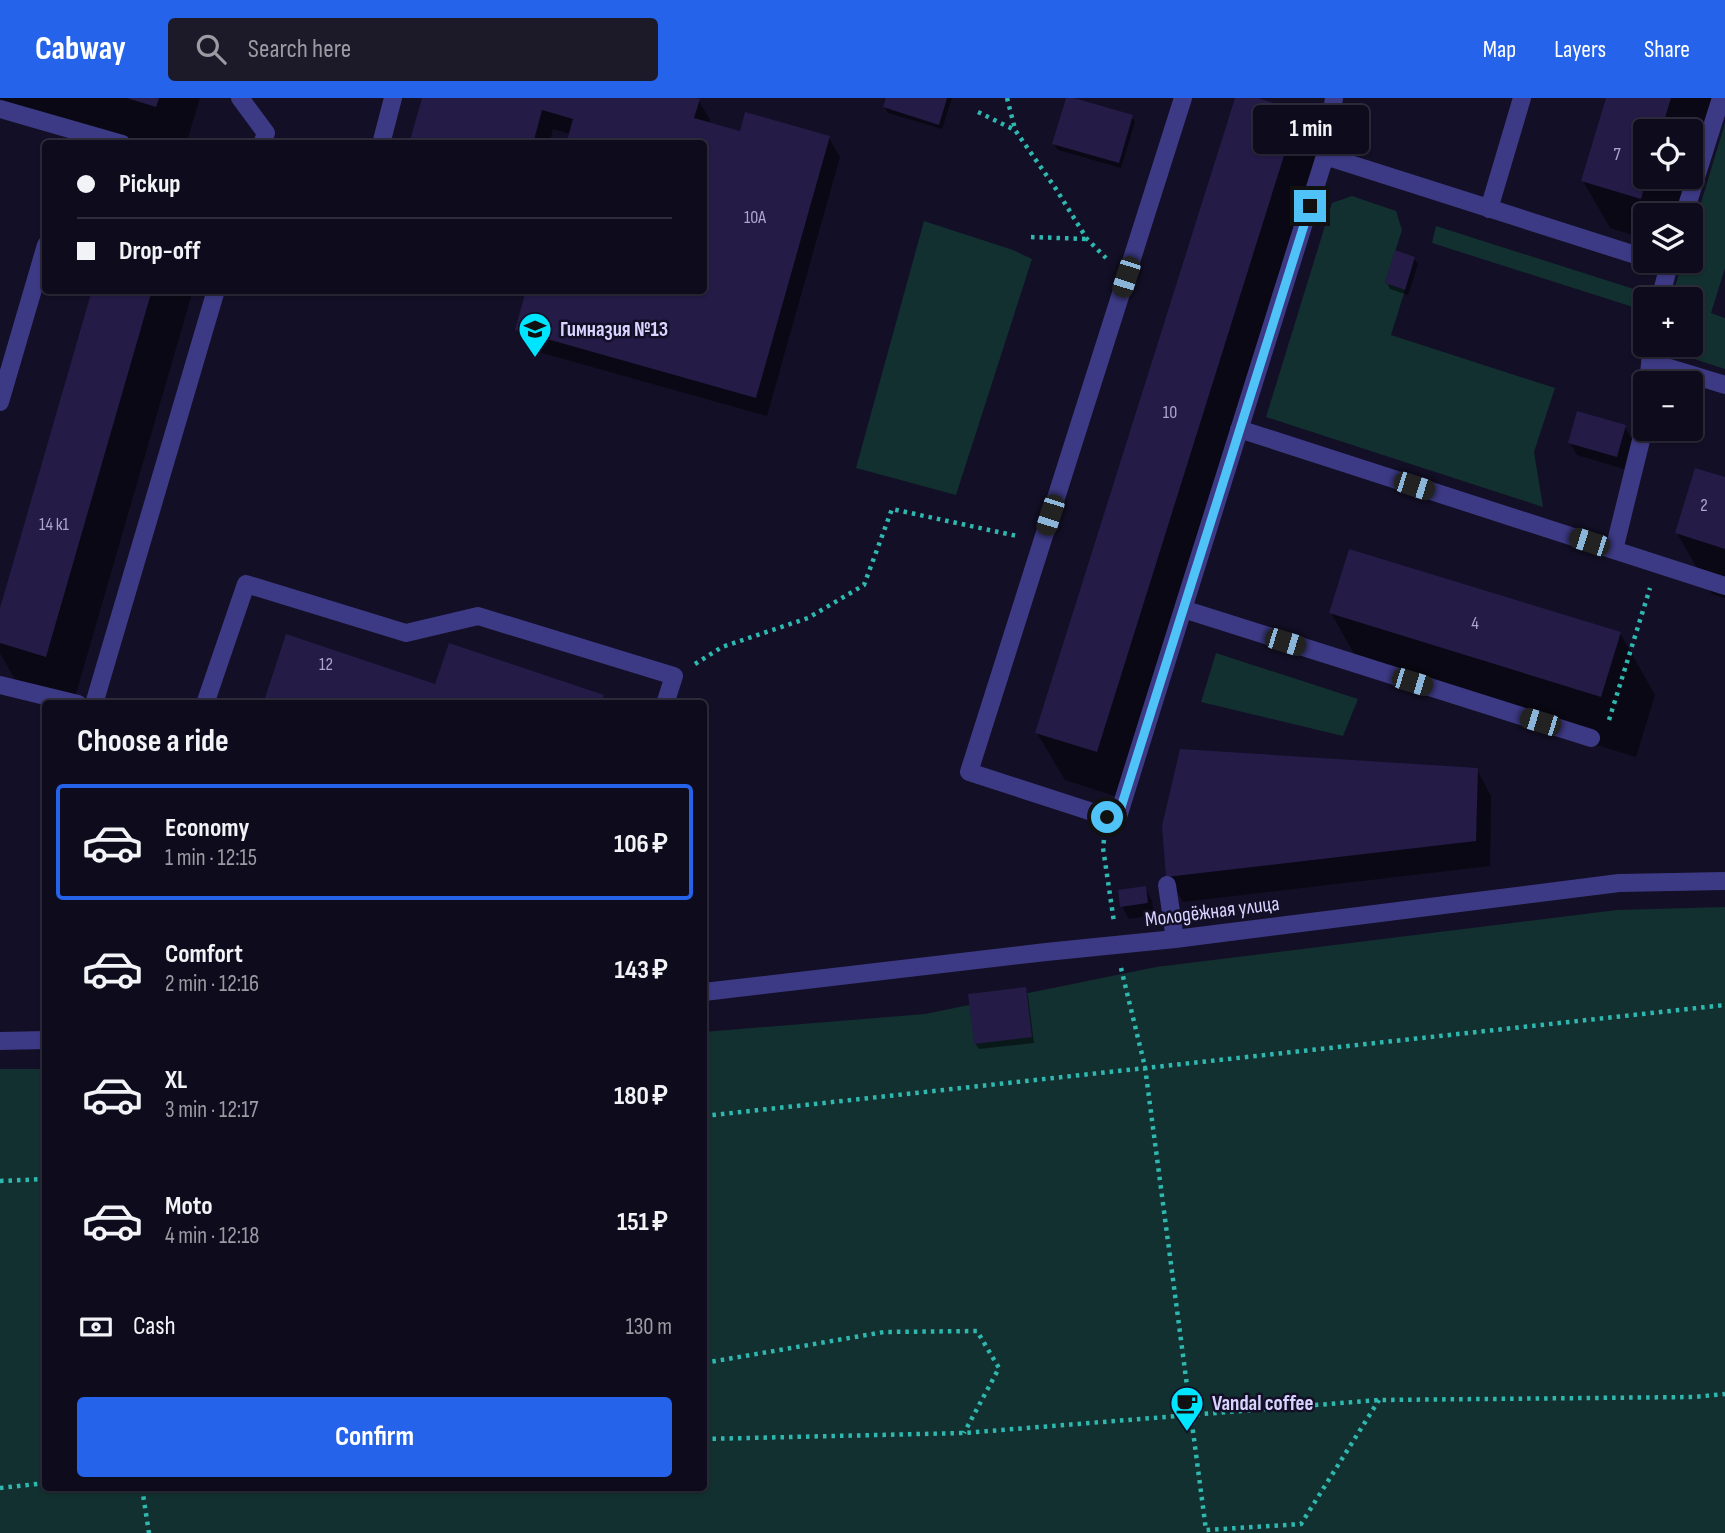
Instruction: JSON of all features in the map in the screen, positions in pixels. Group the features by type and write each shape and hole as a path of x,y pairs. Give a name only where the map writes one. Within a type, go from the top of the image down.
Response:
{"street":[{"path":"240,98 266,133 263,140"},
{"path":"382,140 393,98"},
{"path":"1183,98 969,772 1117,820 1325,156 1334,98"},
{"path":"1489,209 1522,98"},
{"path":"1688,203 1721,98"},
{"path":"0,109 77,137 96,140"},
{"path":"1325,156 1633,254"},
{"path":"0,402 42,259"},
{"path":"94,700 215,294"},
{"path":"1660,357 1725,385"},
{"path":"1239,429 1725,586"},
{"path":"1614,550 1641,441"},
{"path":"206,700 246,584 406,633 478,616 674,676 666,700"},
{"path":"1183,610 1591,738"},
{"path":"0,685 62,700"},
{"name":"Молодёжная улица","path":"707,992 1175,939 1619,883 1725,881"},
{"path":"1167,885 1175,939"},
{"path":"0,1041 42,1040"}],"path":[{"path":"1007,98 1015,130 1087,239 1126,277"},
{"path":"978,112 1015,130"},
{"path":"1031,237 1087,239"},
{"path":"674,676 722,647 808,618 864,585 892,509 1042,542"},
{"path":"1591,738 1603,734 1606,727 1657,564"},
{"path":"1107,817 1103,848 1115,929"},
{"path":"1119,957 1145,1068 1206,1530 1300,1524 1379,1400"},
{"path":"707,1115 1725,1005"},
{"path":"0,1181 42,1179"},
{"path":"707,1362 884,1332 977,1331 999,1368 964,1433"},
{"path":"707,1439 964,1433 1379,1400 1694,1398 1725,1394"},
{"path":"0,1488 42,1483"},
{"path":"142,1491 149,1533"}],"green space":[{"path":"1725,123 1725,268 1711,313 1725,318 1725,369 1688,357 1703,357 1703,287 1675,287 1679,273 1703,273 1701,203"},
{"path":"1352,196 1396,211 1402,230 1385,283 1405,290 1391,335 1555,388 1534,452 1543,507 1266,417 1332,203"},
{"path":"924,221 1013,250 1032,259 956,495 856,468"},
{"path":"1436,226 1633,289 1633,307 1432,243"},
{"path":"1216,653 1358,699 1343,736 1201,702"},
{"path":"1725,907 1725,1533 0,1533 0,1069 42,1069 42,1491 707,1491 707,1032 925,1014 1156,967 1617,910"}],"building":[{"path":"127,98 159,98 156,107"},
{"path":"422,98 695,98 700,99 694,118 740,131 745,112 830,136 756,398 515,330 525,294 707,294 707,140 567,140 573,119 542,110 534,140 410,140"},
{"path":"886,98 947,98 939,125 883,107"},
{"path":"1066,98 1133,115 1119,163 1052,144"},
{"path":"1235,98 1258,98 1298,111 1097,752 1035,733"},
{"path":"1606,98 1671,98 1665,119 1633,119 1633,189 1644,189 1641,199 1581,181"},
{"path":"1395,250 1415,257 1405,290 1385,283"},
{"path":"91,294 151,294 46,657 0,643 0,608"},
{"path":"1577,411 1626,425 1617,457 1568,443"},
{"path":"1695,468 1725,477 1725,549 1675,533"},
{"path":"1349,549 1621,632 1601,697 1329,613"},
{"path":"286,634 435,684 449,643 604,695 602,700 264,700"},
{"path":"1180,749 1478,768 1476,841 1166,877 1162,826"},
{"path":"1146,886 1148,903 1120,907 1118,890"},
{"path":"1026,987 1032,1037 974,1044 968,994"}],"place":[{"name":"Гимназия №13","path":"535,359"},
{"name":"Vandal coffee","path":"1187,1433"}],"route":[{"path":"1107,817 1117,820 1310,206"}]}
